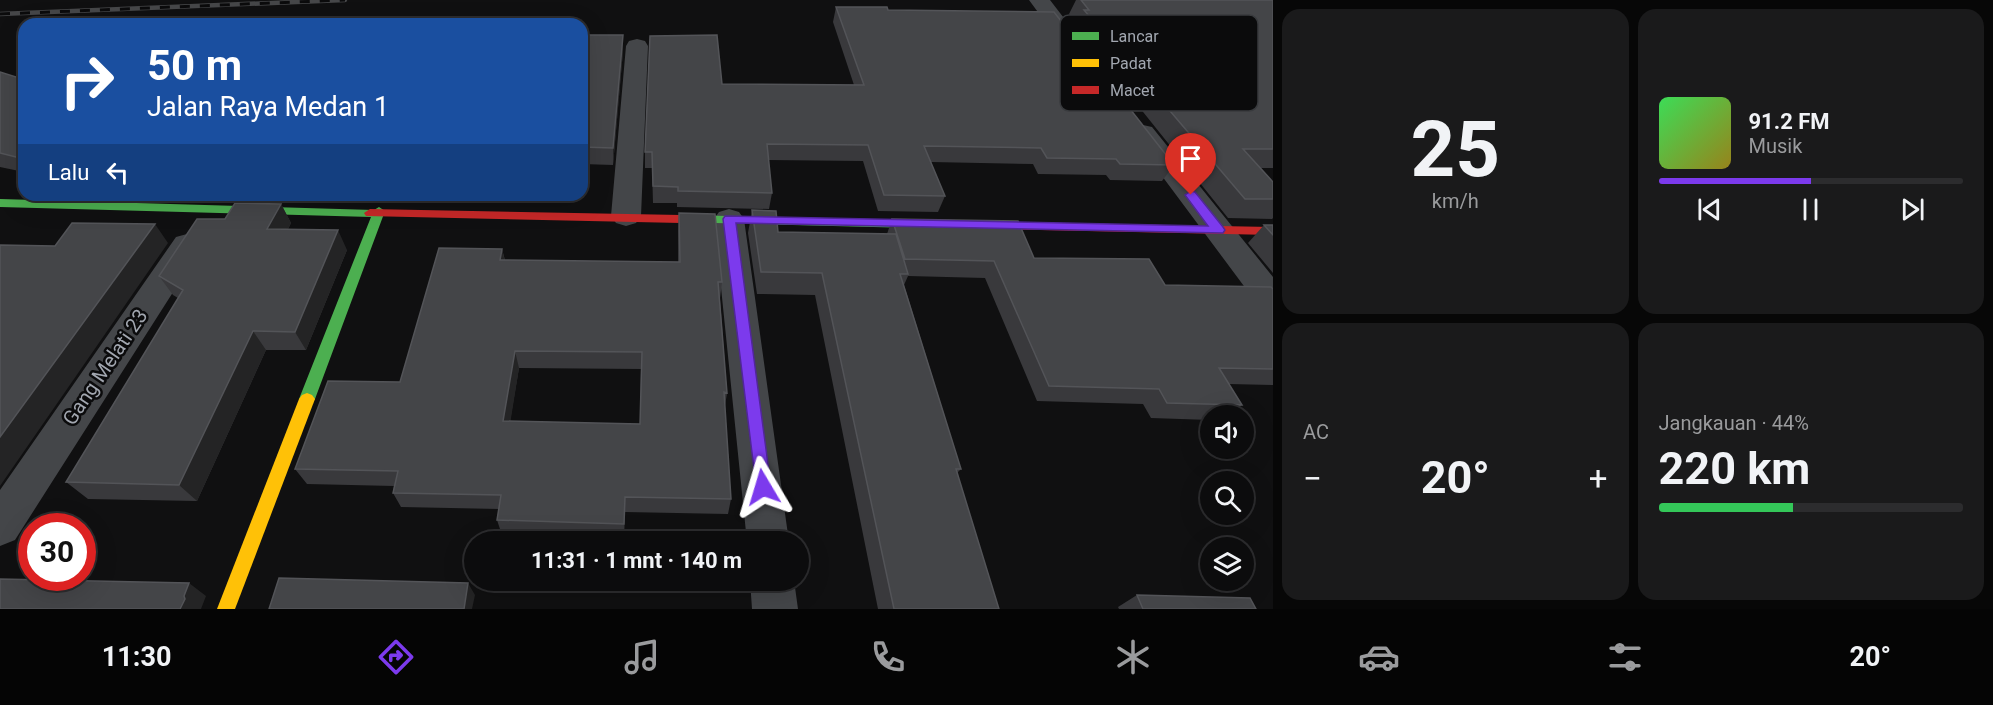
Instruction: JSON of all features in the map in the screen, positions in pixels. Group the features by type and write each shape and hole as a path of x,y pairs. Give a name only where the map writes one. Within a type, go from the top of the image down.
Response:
{"street":[{"path":"1039,0 1060,27"},
{"path":"626,216 637,46"},
{"path":"1126,111 1273,300"},
{"path":"0,203 158,202 210,209 1273,231"},
{"name":"Gang Melati 23","path":"0,526 210,209"},
{"path":"226,609 380,211"},
{"path":"729,219 767,531"},
{"path":"773,591 775,609"}],"building":[{"path":"1081,0 1273,0 1273,149 1243,149 1273,182 1273,199 1245,199 1170,111 1258,111 1258,15 1088,15 1084,10 1089,10"},
{"path":"836,7 887,7 888,10 1054,12 1060,20 1060,111 1132,111 1174,165 1120,164 1116,159 1047,158 1041,148 924,146 945,196 884,195 868,145 767,144 772,193 678,191 678,187 653,186 652,152 645,152 650,36 717,35 722,84 864,85"},
{"path":"450,17 511,17 511,18"},
{"path":"588,35 623,35 613,148 588,147"},
{"path":"0,72 18,78 18,158 0,153"},
{"path":"235,203 281,204 267,229 338,230 295,332 253,331 179,485 66,482 183,290 159,276 197,219 225,219"},
{"path":"752,210 776,211 778,232 896,234 908,274 900,274 961,469 956,469 999,609 894,609 822,273 761,272"},
{"path":"679,213 715,214 722,282 718,282 727,393 724,392 731,499 625,497 624,524 497,520 501,495 393,493 398,471 295,469 328,381 400,382 439,248 502,249 500,260 680,262","holes":["515,351 642,352 640,424 503,421"]},
{"path":"892,219 1018,221 1034,258 1149,259 1165,285 1271,287 1273,289 1273,369 1219,368 1242,405 1167,403 1159,389 1049,386 994,261 905,259"},
{"path":"72,223 155,224 0,437 0,245 55,246"},
{"path":"1264,225 1273,225 1273,235"},
{"path":"279,578 464,583 464,591 467,591 464,609 269,609"},
{"path":"0,579 18,579 18,591 96,591 96,581 189,583 180,609 0,609"},
{"path":"1137,595 1250,598 1256,609 1143,609"}],"railway":[{"path":"0,14 345,0"}],"traffic: fast":[{"path":"0,203 370,213"},
{"path":"307,399 379,211"},
{"path":"681,219 954,225"}],"traffic: slow":[{"path":"226,609 307,399"}],"traffic: jam":[{"path":"370,213 681,219"},
{"path":"954,225 1273,231"}],"route":[{"path":"763,487 729,219 1218,230 1191,195"}]}
